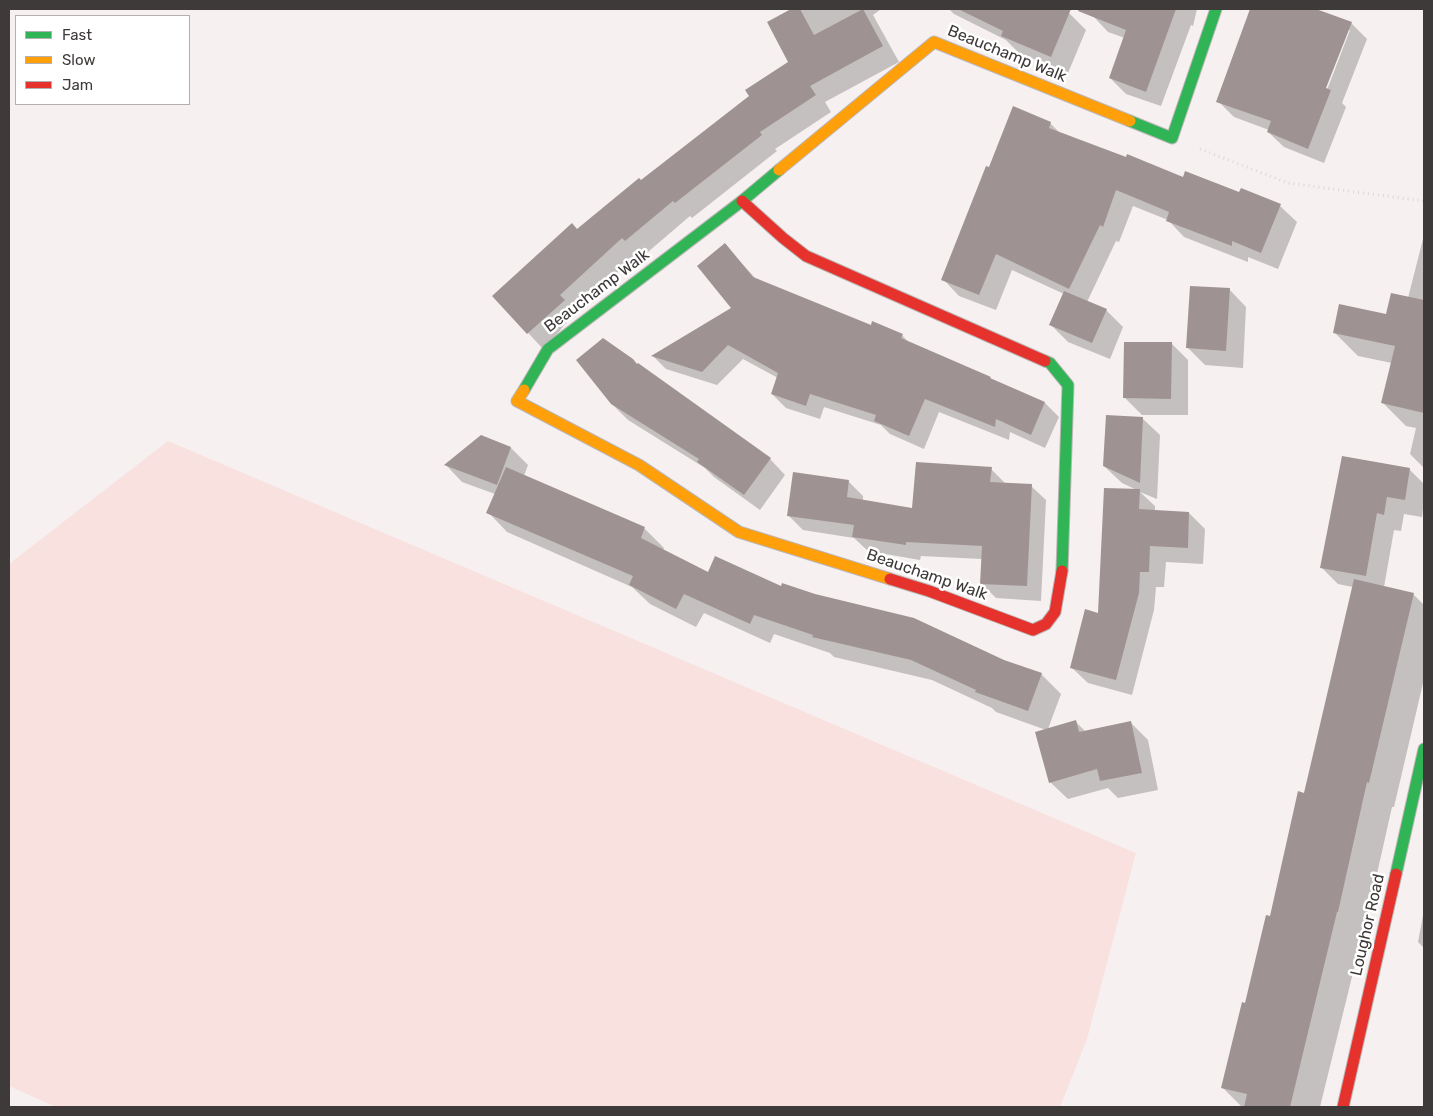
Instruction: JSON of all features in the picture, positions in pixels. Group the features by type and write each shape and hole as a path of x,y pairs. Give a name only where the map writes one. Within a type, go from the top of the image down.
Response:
{"street":[{"path":"1172,138 1216,9"},
{"name":"Beauchamp Walk","path":"742,201 806,256 1050,363 1068,385 1062,576 1055,612 1046,624 1033,630 930,591 739,532 639,464 517,401 548,349 742,201 934,42 1172,138"},
{"name":"Loughor Road","path":"1343,1107 1424,749"}],"path":[{"path":"1172,138 1288,183 1424,201"}],"shaded area":[{"path":"168,441 1136,853 1087,1039 1060,1107 56,1107 9,1086 9,564"}],"building":[{"path":"791,9 800,9 814,35 863,9 883,46 810,86 816,95 760,132 762,135 675,203 673,201 625,241 622,238 560,295 565,300 527,334 492,296 572,223 577,229 639,178 641,180 749,96 745,90 788,62 767,22"},
{"path":"958,9 1071,9 1051,57 1001,36 1003,31"},
{"path":"1079,9 1176,9 1146,92 1109,78 1126,30 1078,11"},
{"path":"1250,9 1316,9 1352,22 1326,88 1331,90 1308,149 1267,132 1271,121 1216,102"},
{"path":"1013,106 1051,122 1049,128 1126,157 1127,154 1183,177 1185,171 1239,192 1241,188 1281,204 1261,253 1232,241 1232,246 1166,221 1169,212 1116,190 1103,227 1100,225 1069,289 996,254 979,295 941,280 986,166 989,167"},
{"path":"725,243 753,277 871,325 872,321 903,334 901,338 1045,402 1031,435 996,419 995,427 925,399 909,436 874,421 876,415 810,394 806,406 771,394 778,373 728,345 702,372 651,356 731,308 697,266"},
{"path":"1190,286 1230,288 1226,351 1186,348"},
{"path":"1064,291 1107,309 1092,343 1049,325"},
{"path":"1391,293 1424,300 1424,413 1381,403 1395,346 1333,333 1339,304 1386,314"},
{"path":"603,338 771,458 744,495 697,462 699,459 611,404 576,360"},
{"path":"1124,342 1172,342 1171,399 1123,398"},
{"path":"1106,415 1143,417 1140,483 1103,466"},
{"path":"481,435 511,447 497,485 444,465"},
{"path":"1342,456 1410,468 1405,500 1387,497 1384,515 1377,513 1366,576 1320,568"},
{"path":"916,462 992,467 990,482 1032,484 1027,586 980,584 982,546 906,542 906,545 852,537 854,525 787,516 793,472 849,480 847,497 912,508"},
{"path":"506,467 645,527 641,538 708,572 715,556 781,586 782,583 815,594 914,618 1004,660 1042,673 1028,711 975,692 976,690 911,660 812,637 813,635 754,615 750,624 684,594 676,609 629,585 633,576 486,513"},
{"path":"1104,488 1140,489 1139,509 1189,512 1188,548 1150,546 1149,572 1140,572 1139,593 1116,680 1070,668 1085,609 1098,613"},
{"path":"1354,579 1414,593 1290,1107 1244,1107 1247,1094 1221,1088 1242,1002 1245,1003 1266,915 1270,916 1298,791 1304,793"},
{"path":"1076,720 1079,732 1131,721 1142,773 1100,781 1097,769 1049,783 1035,732"}],"traffic: fast":[{"path":"1130,121 1172,138 1216,9"},
{"path":"524,390 548,349 742,201 779,170"},
{"path":"1045,361 1050,363 1068,385 1062,571"},
{"path":"1396,874 1424,749"}],"traffic: slow":[{"path":"779,170 934,42 1130,121"},
{"path":"524,390 517,401 639,465 739,532 890,579"}],"traffic: jam":[{"path":"742,201 806,256 1045,361"},
{"path":"890,579 929,591 1033,630 1046,624 1055,612 1062,571"},
{"path":"1343,1107 1396,874"}]}
